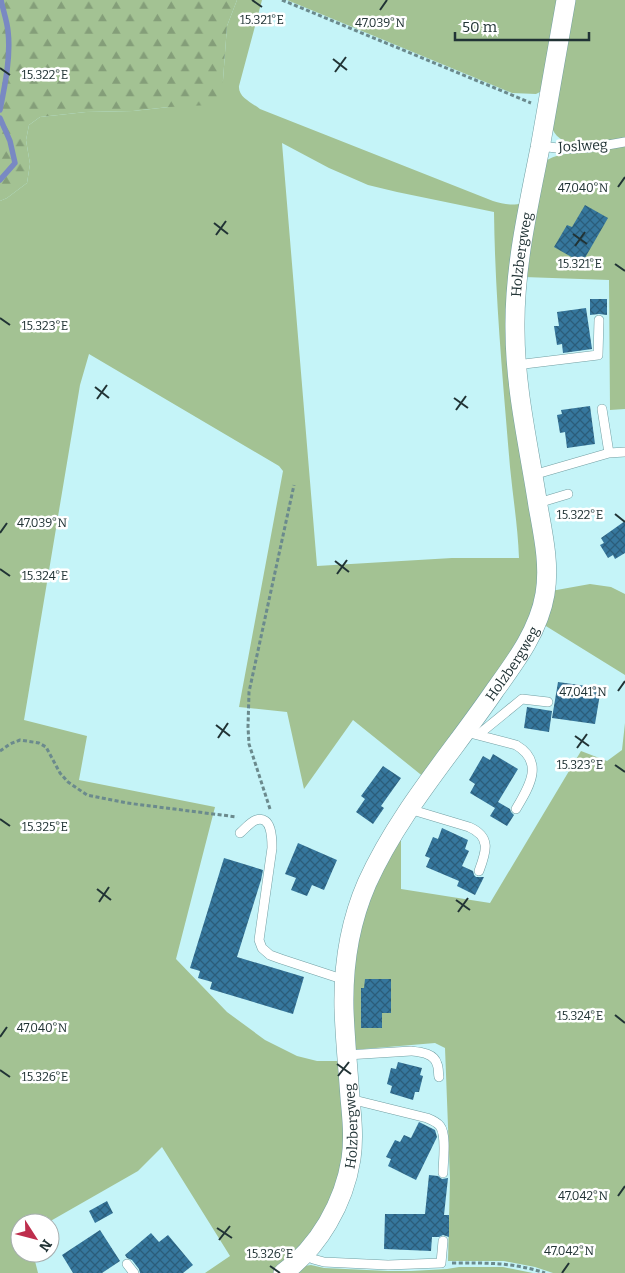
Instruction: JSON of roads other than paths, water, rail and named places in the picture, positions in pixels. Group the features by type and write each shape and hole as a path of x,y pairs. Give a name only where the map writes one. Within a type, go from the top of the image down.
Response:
{"street":[{"name":"Holzbergweg","path":"283,1273 305,1254 324,1230 334,1213 348,1176 352,1143 344,1007 345,980 351,935 363,893 383,853 409,809 472,733 533,630 542,607 546,584 546,562 516,365 516,291 526,218 566,0"}],"lane":[{"name":"Joslweg","path":"540,146 576,149 596,148 625,142"},
{"path":"516,365 598,355 599,320"},
{"path":"602,409 609,453"},
{"path":"533,475 609,453 625,452"},
{"path":"538,503 568,494"},
{"path":"472,733 522,699 548,702"},
{"path":"472,733 516,745 529,756 532,779 516,809"},
{"path":"409,809 477,830 483,837 486,850 479,871"},
{"path":"240,833 257,819 263,820 270,826 272,834 272,848 259,940 262,948 270,955 345,980"},
{"path":"347,1055 418,1052 426,1054 435,1060 439,1077"},
{"path":"350,1099 427,1118 437,1123 444,1136 443,1174"},
{"path":"305,1254 313,1260 324,1262 388,1265 441,1263 443,1241"},
{"path":"127,1264 134,1273"}],"waterway":[{"path":"0,110 9,50 7,27 1,0"},
{"path":"0,118 10,141 15,163 0,180"}]}
